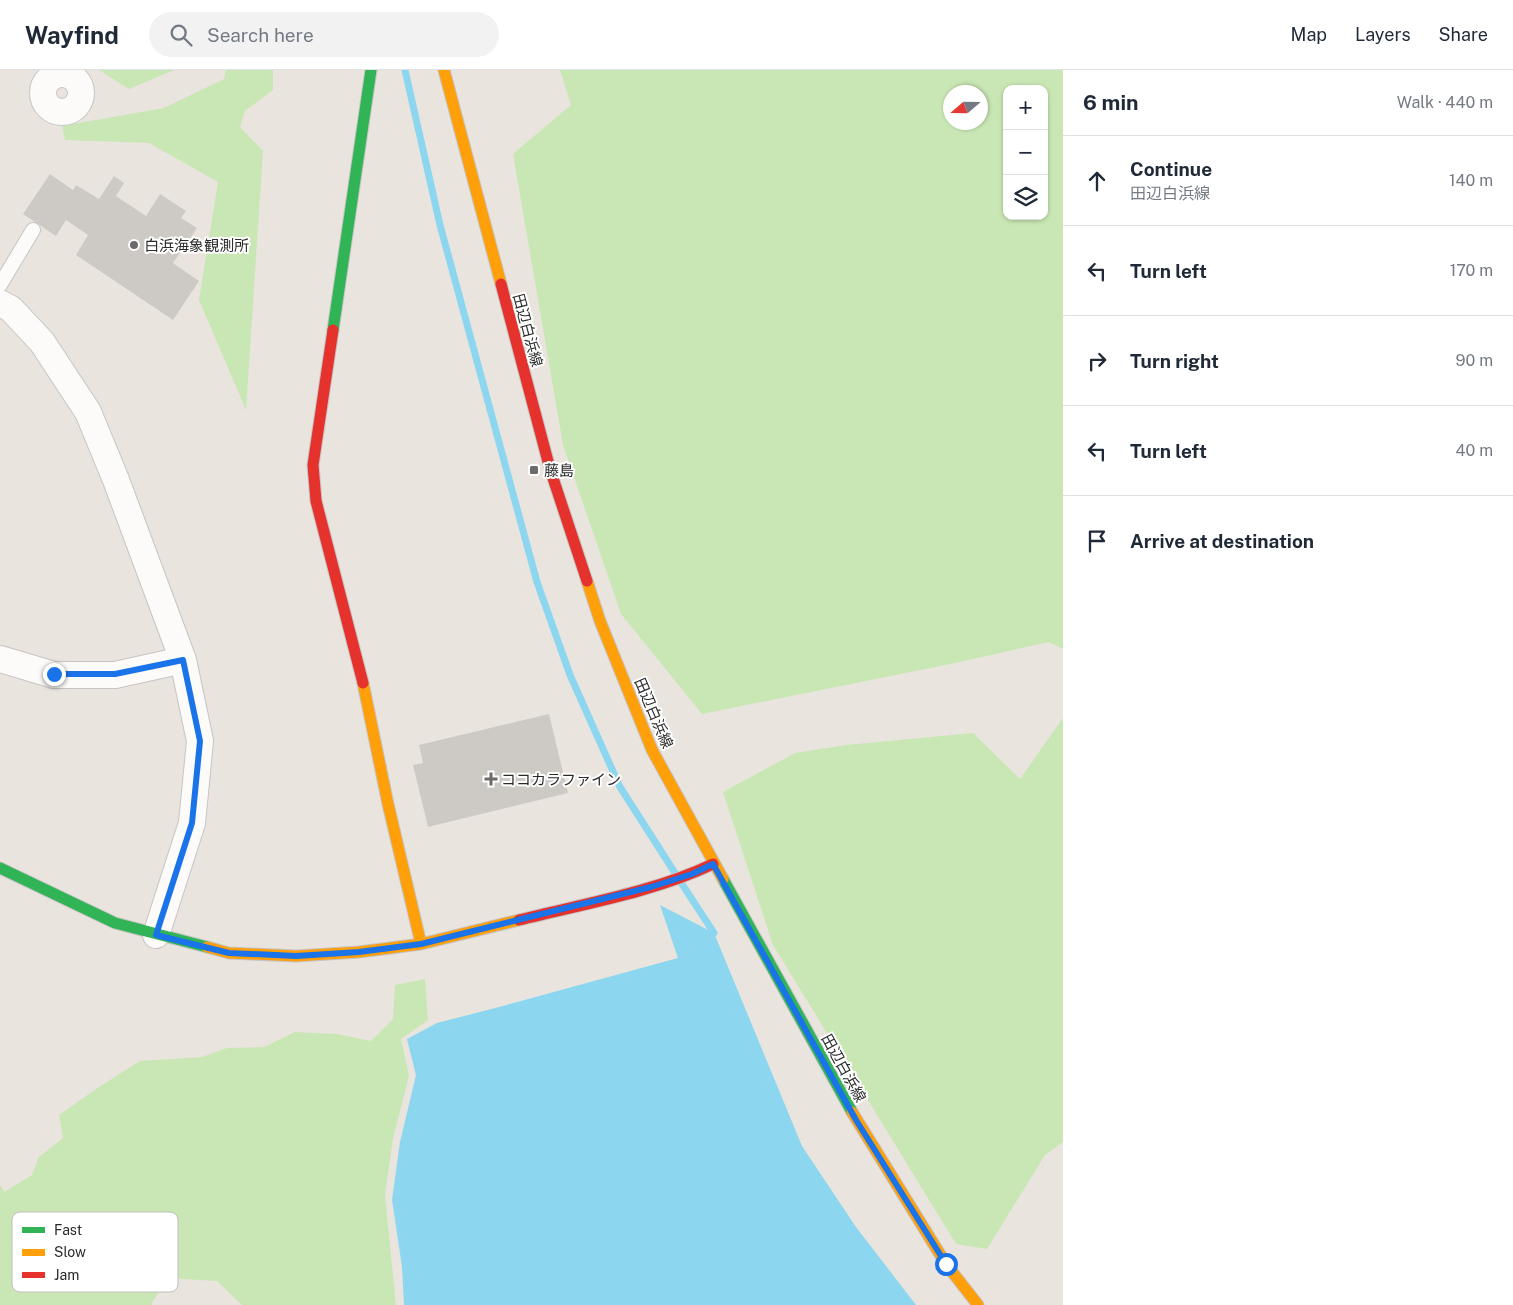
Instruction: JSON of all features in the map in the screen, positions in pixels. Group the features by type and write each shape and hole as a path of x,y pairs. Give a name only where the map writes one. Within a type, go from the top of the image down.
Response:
{"street":[{"path":"371,70 313,465 316,500 368,700 388,804 421,944"},
{"name":"田辺白浜線","path":"444,70 550,468 600,621 652,750 713,864 856,1120 946,1264 978,1305"},
{"path":"0,303 11,309 42,342 88,412 116,480 183,660 200,741 192,823 156,935"},
{"path":"0,659 54,674 115,674 183,660"},
{"path":"0,868 116,923 156,935 229,953 296,956 359,952 421,944 651,887 692,874 713,864"}],"lane":[{"path":"0,285 33,230"}],"green space":[{"path":"99,70 174,70 129,89"},
{"path":"226,70 273,70 273,90 245,111 240,127 263,151 246,410 199,300 218,182 149,143 65,140 62,126 164,108 224,79"},
{"path":"560,70 1063,70 1063,649 1049,642 702,714 621,614 563,445 513,154 571,105"},
{"path":"1063,718 1063,1142 1045,1155 987,1249 956,1244 773,945 723,792 795,753 846,745 973,733 1020,779"},
{"path":"425,979 428,1020 401,1039 409,1076 393,1138 385,1195 396,1305 242,1305 217,1281 178,1279 178,1212 12,1212 12,1292 159,1292 151,1305 0,1305 0,1185 4,1192 32,1175 39,1157 63,1138 59,1115 140,1061 202,1057 227,1048 264,1047 295,1032 337,1034 371,1041 393,1019 395,985"}],"water":[{"path":"660,905 714,933 802,1146 856,1227 916,1305 404,1305 402,1267 392,1200 400,1142 416,1075 407,1039 437,1023 678,958"}],"building":[{"name":"白浜海象観測所","path":"50,174 73,190 76,185 99,199 114,176 124,183 116,196 146,216 160,194 186,211 181,218 197,228 173,263 199,281 173,320 76,255 88,235 66,220 56,236 23,214"},
{"name":"ココカラファイン","path":"549,714 568,793 428,827 413,765 423,763 419,745"}],"waterway":[{"path":"405,70 440,225 537,582 570,675 620,787 675,873"},
{"path":"682,884 714,933"}],"traffic: fast":[{"path":"333,330 371,70"},
{"path":"0,868 115,923 207,947"},
{"path":"723,879 852,1112"}],"traffic: slow":[{"path":"444,70 501,284"},
{"path":"587,581 600,621 652,750 723,879"},
{"path":"363,683 388,804 421,944"},
{"path":"207,947 229,953 296,956 359,952 421,944 519,920"},
{"path":"852,1112 946,1264 978,1305"}],"traffic: jam":[{"path":"501,284 550,469 587,581"},
{"path":"333,330 313,465 316,501 363,683"},
{"path":"519,920 643,890 713,864"}],"place":[{"name":"白浜海象観測所","path":"134,245"},
{"name":"藤島","path":"534,470"},
{"name":"ココカラファイン","path":"491,779"}],"route":[{"path":"54,674 115,674 183,660 200,741 192,823 156,935 229,953 296,956 359,952 421,944 651,887 692,874 713,864 856,1120 946,1264"}]}
